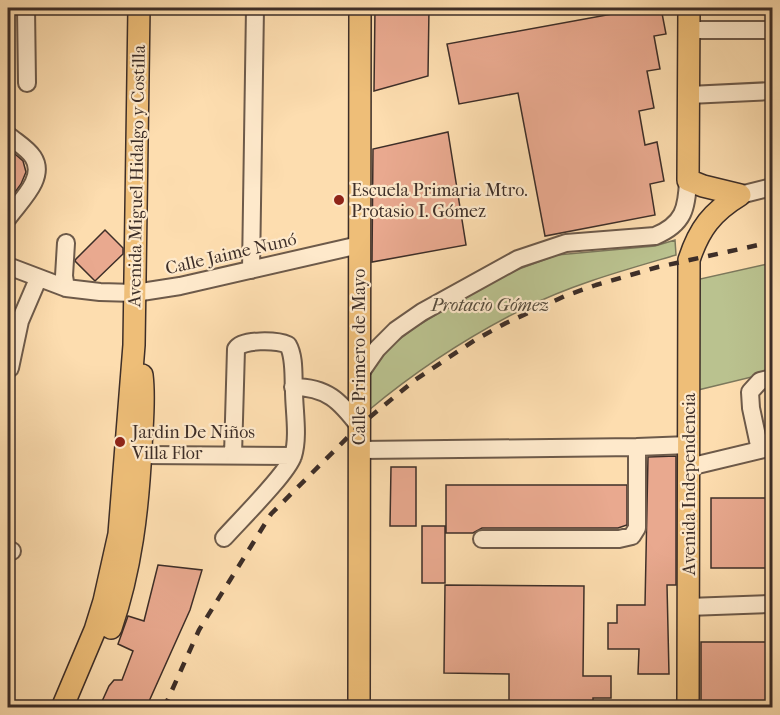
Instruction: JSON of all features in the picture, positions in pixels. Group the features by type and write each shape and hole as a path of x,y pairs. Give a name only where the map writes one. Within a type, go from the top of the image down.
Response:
{"main road":[{"name":"Avenida Miguel Hidalgo y Costilla","path":"62,708 95,630 104,601 117,543 122,502 134,345 139,8"},
{"name":"Calle Primero de Mayo","path":"359,708 360,8"},
{"path":"689,8 688,190 704,186 740,195"},
{"name":"Avenida Independencia","path":"688,708 689,260 699,234 711,217 722,206 740,195"},
{"name":"Avenida Miguel Hidalgo y Costilla","path":"77,708 111,626 123,590 135,529 141,455 143,384 134,345"}],"street":[{"path":"27,8 27,83"},
{"path":"251,270 255,8"},
{"path":"689,30 772,30"},
{"path":"689,95 772,91"},
{"path":"8,135 29,152 37,168 35,182 8,218"},
{"path":"740,195 772,187"},
{"path":"361,372 377,349 396,330 474,281 518,259 566,243 642,237 661,233 678,221 685,210 688,190"},
{"path":"66,243 64,276 66,288"},
{"name":"Calle Jaime Nunó","path":"8,266 66,288 135,293 180,286 359,245"},
{"path":"10,368 20,321 38,279"},
{"path":"224,538 293,456 295,430 291,355 288,345 277,342 247,342 238,345 235,355 233,456"},
{"path":"689,466 766,449 751,408 750,392 760,381 772,378"},
{"path":"293,387 316,388 328,394 344,406 359,426"},
{"path":"360,450 689,445"},
{"path":"482,539 619,539 632,536 637,528 637,447"},
{"path":"141,455 293,456"},
{"path":"688,607 772,604"}],"green space":[{"name":"Protacio Gómez","path":"675,240 676,255 599,278 562,292 525,308 484,330 425,368 369,410 369,377 380,359 396,342 417,326 481,288 519,269 557,255 655,246"},
{"path":"772,263 772,372 698,390 700,279"}],"building":[{"path":"375,8 429,8 428,76 374,91"},
{"path":"645,8 661,8 666,34 654,36 660,69 647,71 654,108 639,111 645,145 657,142 664,181 650,184 655,215 545,236 518,93 459,104 447,44"},
{"path":"448,132 466,245 372,262 373,149"},
{"path":"8,148 23,161 26,172 21,184 8,202"},
{"path":"105,230 123,248 123,254 95,281 75,261"},
{"path":"676,456 676,585 667,585 669,674 638,674 639,649 608,649 608,623 617,623 617,605 645,605 648,457"},
{"path":"391,467 416,467 416,526 390,526"},
{"path":"446,485 627,485 627,525 618,528 482,528 473,533 446,533"},
{"path":"711,498 772,498 772,568 711,568"},
{"path":"422,526 445,526 445,583 422,583"},
{"path":"158,565 202,570 190,610 146,708 99,708 109,686 114,680 122,680 133,651 118,644 128,616 144,621"},
{"path":"445,585 584,586 583,676 611,676 611,698 593,698 593,708 509,708 509,674 444,673"},
{"path":"701,642 772,642 772,708 701,708"}],"railway":[{"path":"164,708 199,630 271,514 359,426 415,380 475,340 565,296 658,267 772,242"}],"place":[{"name":"Escuela Primaria Mtro. Protasio I. Gómez","path":"339,200"},
{"name":"Jardin De Niños Villa Flor","path":"120,442"}]}
